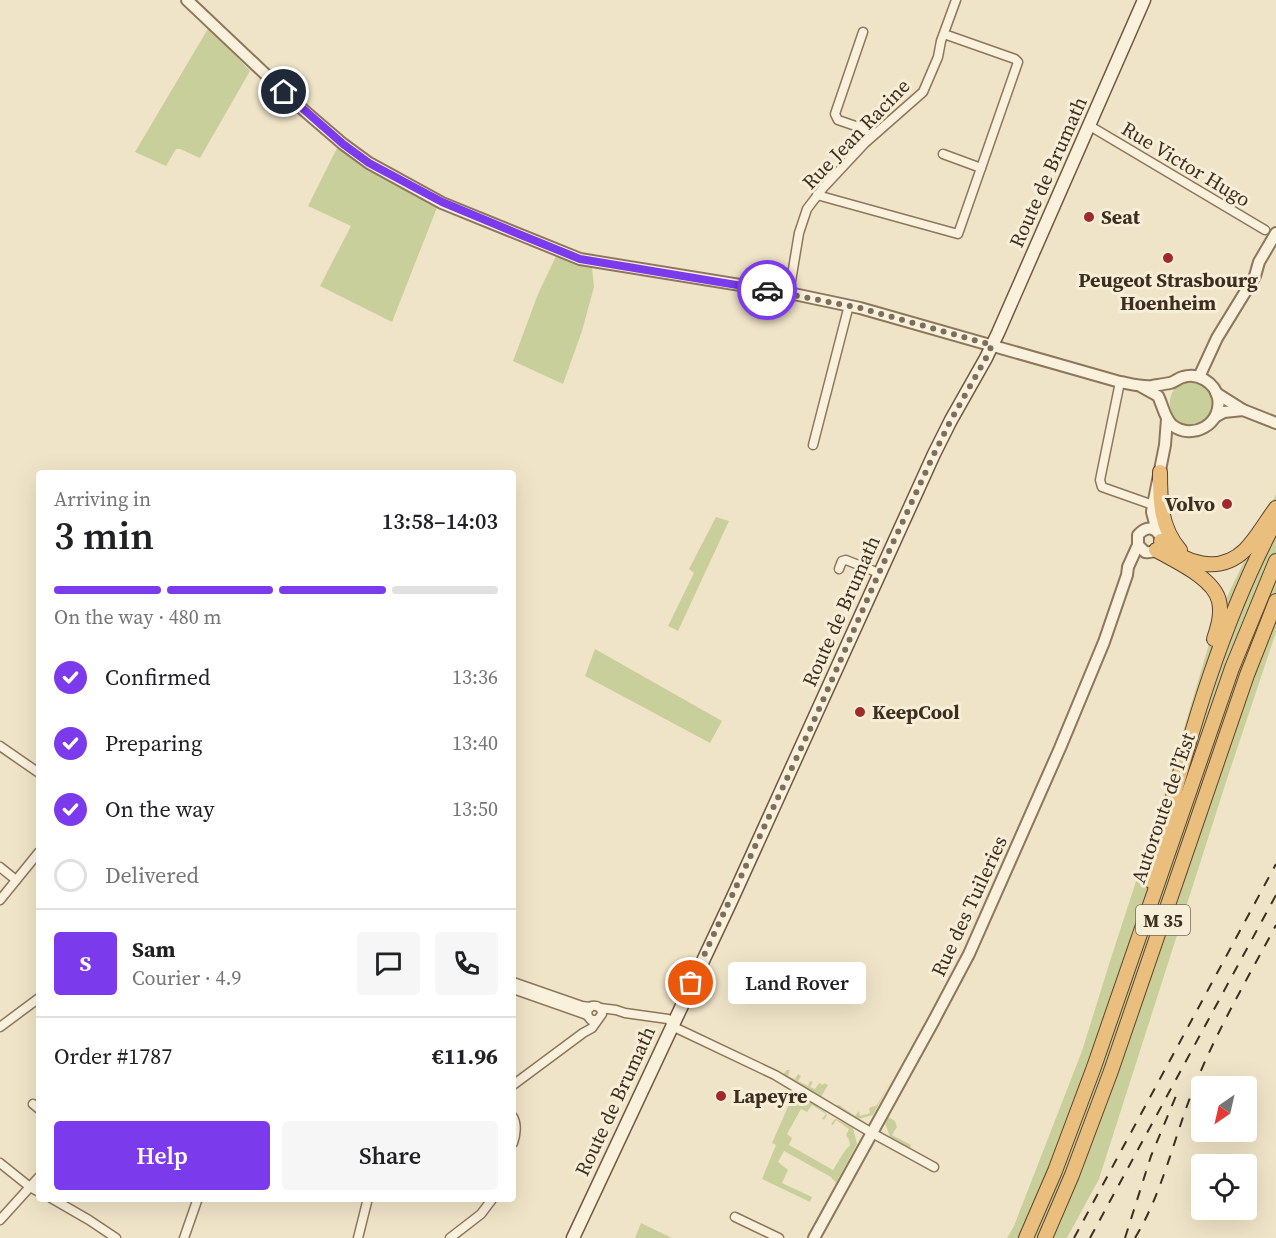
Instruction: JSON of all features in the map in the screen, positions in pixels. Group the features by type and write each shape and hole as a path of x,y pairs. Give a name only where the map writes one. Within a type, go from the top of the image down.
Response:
{"highway":[{"path":"1160,472 1160,497 1166,528 1175,545 1195,562"},
{"path":"1156,544 1195,562 1222,563 1234,558 1246,548 1276,508"},
{"path":"1153,895 1151,876 1200,707 1244,583 1276,520"},
{"path":"1156,544 1212,587 1219,601 1219,624 1199,695 1200,707"},
{"name":"Autoroute de l’Est","path":"1026,1238 1059,1161 1128,970 1232,668 1276,561"},
{"name":"Autoroute de l’Est","path":"1045,1238 1072,1175 1111,1071 1244,686 1276,601"}],"main road":[{"name":"Route de Brumath","path":"573,1238 812,725 934,454 992,345 1090,126 1143,0"}],"street":[{"path":"187,0 300,107 369,163 442,202 580,259 849,305 1140,386 1158,396 1167,419 1184,431 1204,429 1215,417 1218,398 1208,382 1199,377 1182,377 1172,382 1140,386"},
{"name":"Rue Jean Racine","path":"789,293 801,225 807,209 817,195 876,133 923,92 938,57 956,0"},
{"path":"863,32 835,114 838,120 876,133"},
{"path":"817,195 958,234 1018,62 944,34"},
{"name":"Rue Victor Hugo","path":"1090,126 1265,230"},
{"path":"943,154 981,168"},
{"path":"1199,377 1217,338 1252,281 1259,262 1276,233"},
{"path":"813,445 849,305"},
{"path":"1120,382 1100,480 1102,487 1153,508"},
{"path":"1163,406 1165,392 1172,382"},
{"path":"1216,393 1243,410 1276,423"},
{"path":"1215,417 1224,412 1243,410"},
{"name":"Rue des Tuileries","path":"814,1238 969,954 1060,748 1104,642 1128,567 1138,545 1137,538 1153,508 1165,445 1167,419"},
{"path":"1165,445 1184,431"},
{"name":"Rue des Tuileries","path":"1127,575 1156,544 1153,508"},
{"path":"1138,545 1142,550 1156,544 1150,528 1143,530"},
{"path":"838,568 842,561 846,560 879,573"},
{"path":"0,746 36,771"},
{"path":"0,900 36,856"},
{"path":"0,867 16,880"},
{"path":"516,983 582,1006 592,1016"},
{"path":"516,990 592,1016 626,1013"},
{"path":"0,1027 36,1000"},
{"path":"516,1083 583,1033 589,1031 595,1005 626,1013 663,1017 669,1019 676,1028 775,1075 934,1167"},
{"path":"0,1163 36,1190"},
{"path":"0,1220 36,1180"},
{"path":"58,1202 116,1238"},
{"path":"184,1238 197,1202"},
{"path":"358,1238 367,1202"},
{"path":"450,1238 481,1214 490,1202"},
{"path":"735,1217 779,1238"}],"green space":[{"path":"209,27 250,71 200,158 176,149 166,166 135,152"},
{"path":"339,144 438,205 392,322 320,286 351,226 308,206"},
{"path":"557,254 592,267 594,287 582,331 563,384 513,361 538,294"},
{"path":"1191,381 1207,387 1214,399 1215,411 1200,426 1187,426 1179,423 1170,408 1173,391 1179,385"},
{"path":"1276,494 1276,632 1099,1179 1067,1238 1007,1238 1014,1226 1082,1051 1169,780 1216,620"},
{"path":"716,517 729,521 678,631 668,626 694,573 689,569"},
{"path":"595,649 722,721 710,743 585,676"},
{"path":"790,1070 788,1076 795,1079 798,1074 801,1076 798,1081 808,1086 810,1081 813,1082 810,1087 815,1089 819,1083 828,1085 821,1097 783,1074"},
{"path":"889,1084 873,1115 858,1119 836,1105 855,1116 859,1111 860,1116 870,1113 869,1108 877,1105"},
{"path":"788,1091 807,1100 825,1112 827,1115 824,1120 822,1119 826,1114 812,1105 807,1112 801,1109 787,1134 792,1138 789,1145 833,1170 850,1145 846,1135 849,1129 836,1120 833,1125 831,1124 835,1119 853,1128 857,1144 836,1183 831,1177 784,1151 778,1162 788,1170 782,1183 812,1197 810,1202 762,1179 776,1145 772,1143 791,1100 784,1095"},
{"path":"888,1117 895,1121 897,1127 892,1135 911,1145 910,1148 890,1137 885,1123"},
{"path":"641,1223 672,1238 635,1238"}],"railway":[{"path":"1074,1238 1276,864"},
{"path":"1090,1238 1276,895"},
{"path":"1135,1238 1154,1201 1204,1065 1223,1024 1276,925"},
{"path":"1125,1238 1151,1156 1176,1096"}],"way so far":[{"path":"691,983 812,725 934,454 992,345 860,308 767,290"}],"place":[{"name":"Seat","path":"1089,217"},
{"name":"Peugeot Strasbourg Hoenheim","path":"1168,258"},
{"name":"Volvo","path":"1227,504"},
{"name":"KeepCool","path":"860,712"},
{"name":"Land Rover","path":"691,983"},
{"name":"Lapeyre","path":"721,1096"}],"route":[{"path":"284,92 343,144 369,163 442,202 521,235 580,259 767,290"}]}
